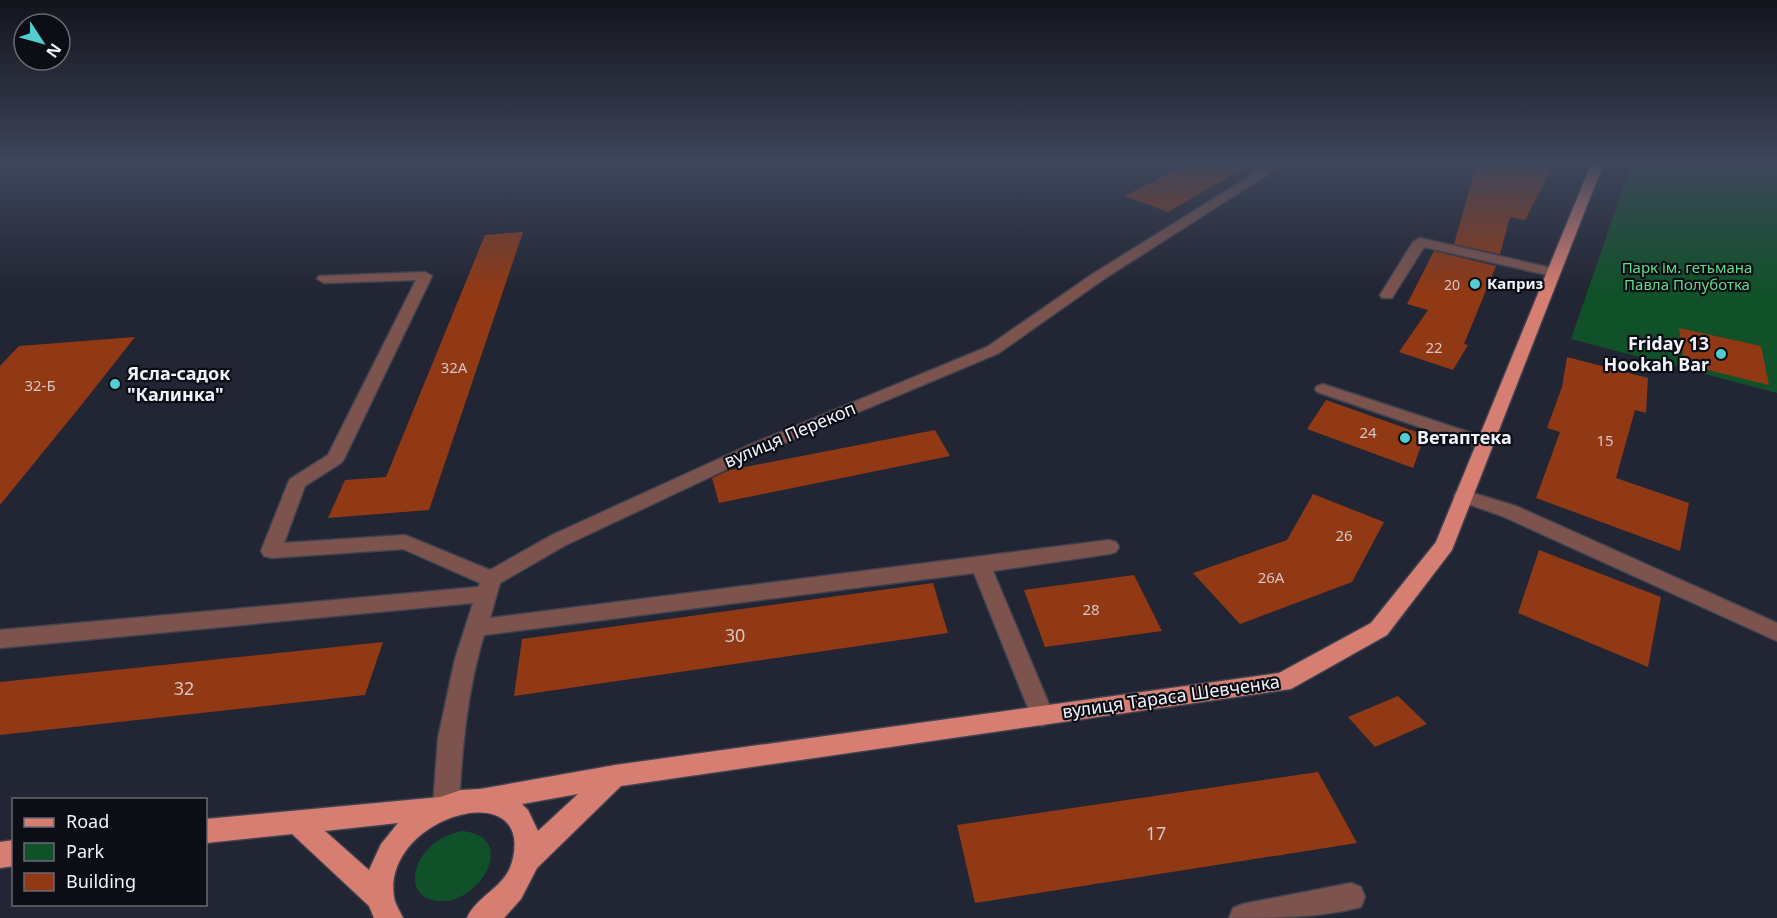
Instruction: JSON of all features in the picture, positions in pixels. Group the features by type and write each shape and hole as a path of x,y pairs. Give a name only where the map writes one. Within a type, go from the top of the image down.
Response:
{"main road":[{"name":"вулиця Тараса Шевченка","path":"446,806 463,801 482,800 615,776 1283,682 1379,629 1445,545 1580,205"},
{"path":"526,860 615,776"},
{"path":"481,918 506,908 526,860 528,841 523,825 513,812 499,803 482,800"},
{"path":"207,831 446,806"},
{"path":"384,908 380,879 387,859 399,840 416,823 446,806"},
{"path":"297,822 384,908"}],"street":[{"name":"вулиця Перекоп","path":"489,586 559,540 753,450 993,350 1099,276 1213,205"},
{"path":"1387,295 1420,242 1552,272"},
{"path":"324,279 425,276 335,459 297,483 271,551 405,542 489,586"},
{"path":"1323,389 1484,443"},
{"path":"1463,496 1509,511 1777,632"},
{"path":"476,628 1109,547"},
{"path":"981,565 1042,716"},
{"path":"446,806 450,738 466,659 489,586"},
{"path":"0,639 489,586"},
{"path":"1243,918 1351,897"}],"green space":[{"name":"Парк ім. гетьмана Павла Полуботка","path":"1617,205 1777,205 1777,393 1571,339"},
{"path":"461,831 479,835 488,844 491,856 488,869 480,881 468,892 455,899 440,901 429,899 421,894 417,887 415,879 419,861 435,843"}],"building":[{"path":"1149,205 1180,205 1168,212"},
{"path":"1465,205 1533,205 1525,220 1510,217 1500,254 1454,244"},
{"path":"523,232 429,510 328,518 345,480 386,477 485,235"},
{"path":"1434,251 1496,266 1464,344 1468,345 1453,370 1399,352 1428,310 1407,304"},
{"path":"1679,328 1761,346 1769,385 1684,364"},
{"path":"135,337 0,505 0,366 19,346"},
{"path":"1567,357 1648,378 1646,413 1635,410 1616,478 1689,503 1680,551 1536,498 1560,432 1547,428 1562,387"},
{"path":"1326,400 1425,435 1413,468 1307,429"},
{"path":"935,430 950,456 719,503 712,478 730,470"},
{"path":"1313,494 1384,522 1352,582 1240,624 1193,573 1287,540"},
{"path":"1539,550 1661,597 1648,667 1518,613"},
{"path":"1134,575 1162,631 1045,647 1024,590"},
{"path":"933,583 948,633 514,696 522,639"},
{"path":"383,642 365,695 0,735 0,682"},
{"path":"1398,696 1427,724 1375,747 1348,717"},
{"path":"1318,772 1357,843 975,903 957,825"}],"place":[{"name":"Каприз","path":"1475,284"},
{"name":"Friday 13 Hookah Bar","path":"1721,354"},
{"name":"Ясла-садок \"Калинка\"","path":"115,384"},
{"name":"Ветаптека","path":"1405,438"}]}
